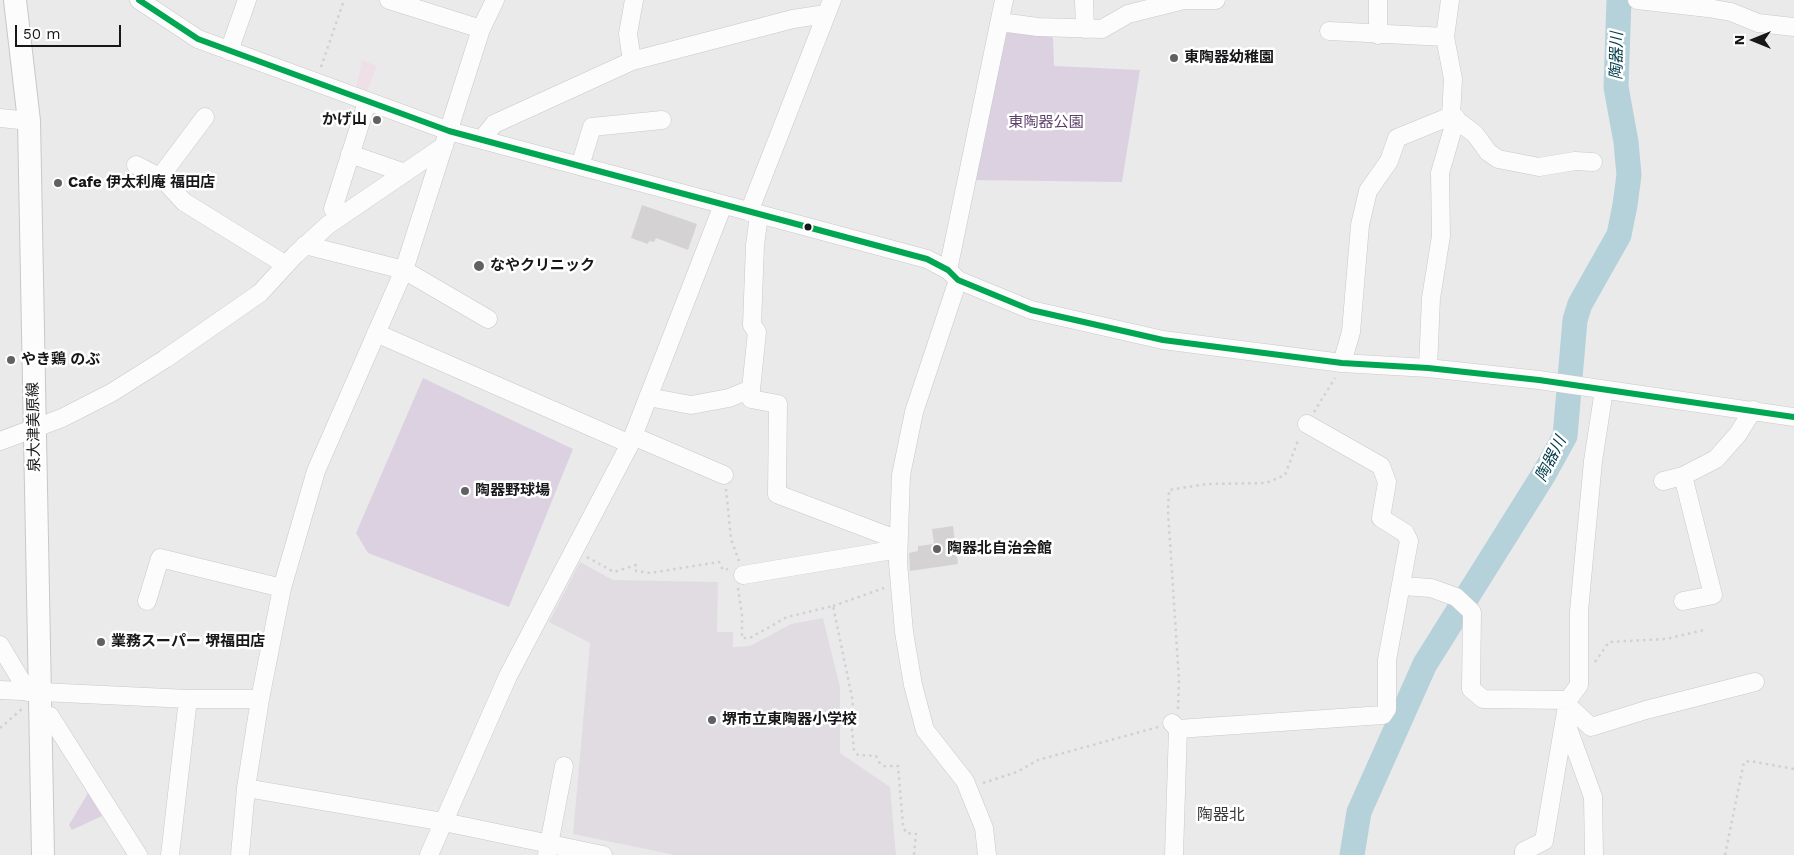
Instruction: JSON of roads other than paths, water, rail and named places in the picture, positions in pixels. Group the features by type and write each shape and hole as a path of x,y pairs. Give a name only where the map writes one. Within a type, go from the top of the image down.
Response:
{"main road":[{"name":"泉大津美原線","path":"15,0 29,121 34,430 33,702 43,855"}],"street":[{"path":"139,0 198,40 367,102 447,138 482,139 754,214 927,259 953,275 1031,310 1163,340 1342,363 1428,368 1539,380 1794,417"},
{"path":"230,51 247,0"},
{"path":"389,0 481,29"},
{"path":"240,855 246,788 260,699 282,588 316,471 404,270 481,29 495,0"},
{"path":"632,62 628,34 634,0"},
{"path":"987,855 984,828 965,781 926,730 913,684 904,632 898,544 901,475 914,412 953,275 968,165 1004,0"},
{"path":"1084,0 1085,29"},
{"path":"1000,22 1038,27 1102,28 1128,14 1184,0 1216,0"},
{"path":"1378,0 1378,35"},
{"path":"1428,368 1431,298 1441,236 1440,173 1453,117 1453,79 1446,36 1450,0"},
{"path":"1636,0 1708,8 1733,6 1758,23 1794,27"},
{"path":"482,139 494,124 632,62 793,19 829,7"},
{"path":"829,7 754,214 755,245 752,325 757,332 751,399 778,404 777,494 898,544"},
{"path":"1330,31 1378,35 1446,36"},
{"path":"333,209 367,102"},
{"path":"160,177 205,117"},
{"path":"1453,117 1475,134 1488,152 1498,159 1538,167 1575,161 1593,162"},
{"path":"1342,363 1351,332 1360,225 1368,191 1389,161 1397,138 1453,117"},
{"path":"0,118 29,121"},
{"path":"580,166 592,127 662,120"},
{"path":"0,441 34,430 111,394 165,359 260,293 328,225 405,173 447,138"},
{"path":"350,154 405,173"},
{"path":"136,165 160,177 184,202 286,265"},
{"path":"429,855 508,676 632,440 723,204"},
{"path":"306,245 404,270 488,319"},
{"path":"376,333 632,440 724,475"},
{"path":"648,397 691,405 729,398 751,389"},
{"path":"1524,855 1524,851 1544,841 1566,708 1579,685 1578,611 1593,461 1604,390"},
{"path":"1663,480 1683,476 1716,458 1738,434 1753,410"},
{"path":"1174,855 1175,726 1383,715 1387,709 1387,660 1410,541 1405,533 1381,518 1387,482 1381,466 1307,424"},
{"path":"1683,476 1713,595 1683,601"},
{"path":"738,576 898,544"},
{"path":"147,601 160,558 282,588"},
{"path":"1402,586 1431,588 1461,602 1472,612 1471,689 1483,699 1566,708 1591,727 1646,710 1755,682"},
{"path":"0,645 33,702"},
{"path":"0,690 33,702 50,716 138,855"},
{"path":"170,855 188,699"},
{"path":"33,702 260,699"},
{"path":"1566,708 1592,797 1594,855"},
{"path":"547,849 564,766"},
{"path":"246,788 444,822 547,849 603,855"}],"waterway":[{"name":"陶器川","path":"1352,855 1359,812 1425,664 1544,474 1565,436 1575,320 1580,304 1619,235 1629,175 1626,142 1616,87 1619,0"}],"place":[{"name":"東陶器幼稚園","path":"1174,58"},
{"name":"かげ山","path":"377,120"},
{"name":"Cafe 伊太利庵 福田店","path":"58,183"},
{"name":"なやクリニック","path":"479,266"},
{"name":"やき鶏 のぶ","path":"11,360"},
{"name":"陶器野球場","path":"465,491"},
{"name":"陶器北自治会館","path":"937,549"},
{"name":"業務スーパー 堺福田店","path":"101,642"},
{"name":"堺市立東陶器小学校","path":"712,720"}],"district":[{"name":"陶器北","path":"1221,815"}],"park label":[{"name":"東陶器公園","path":"1046,123"}]}
